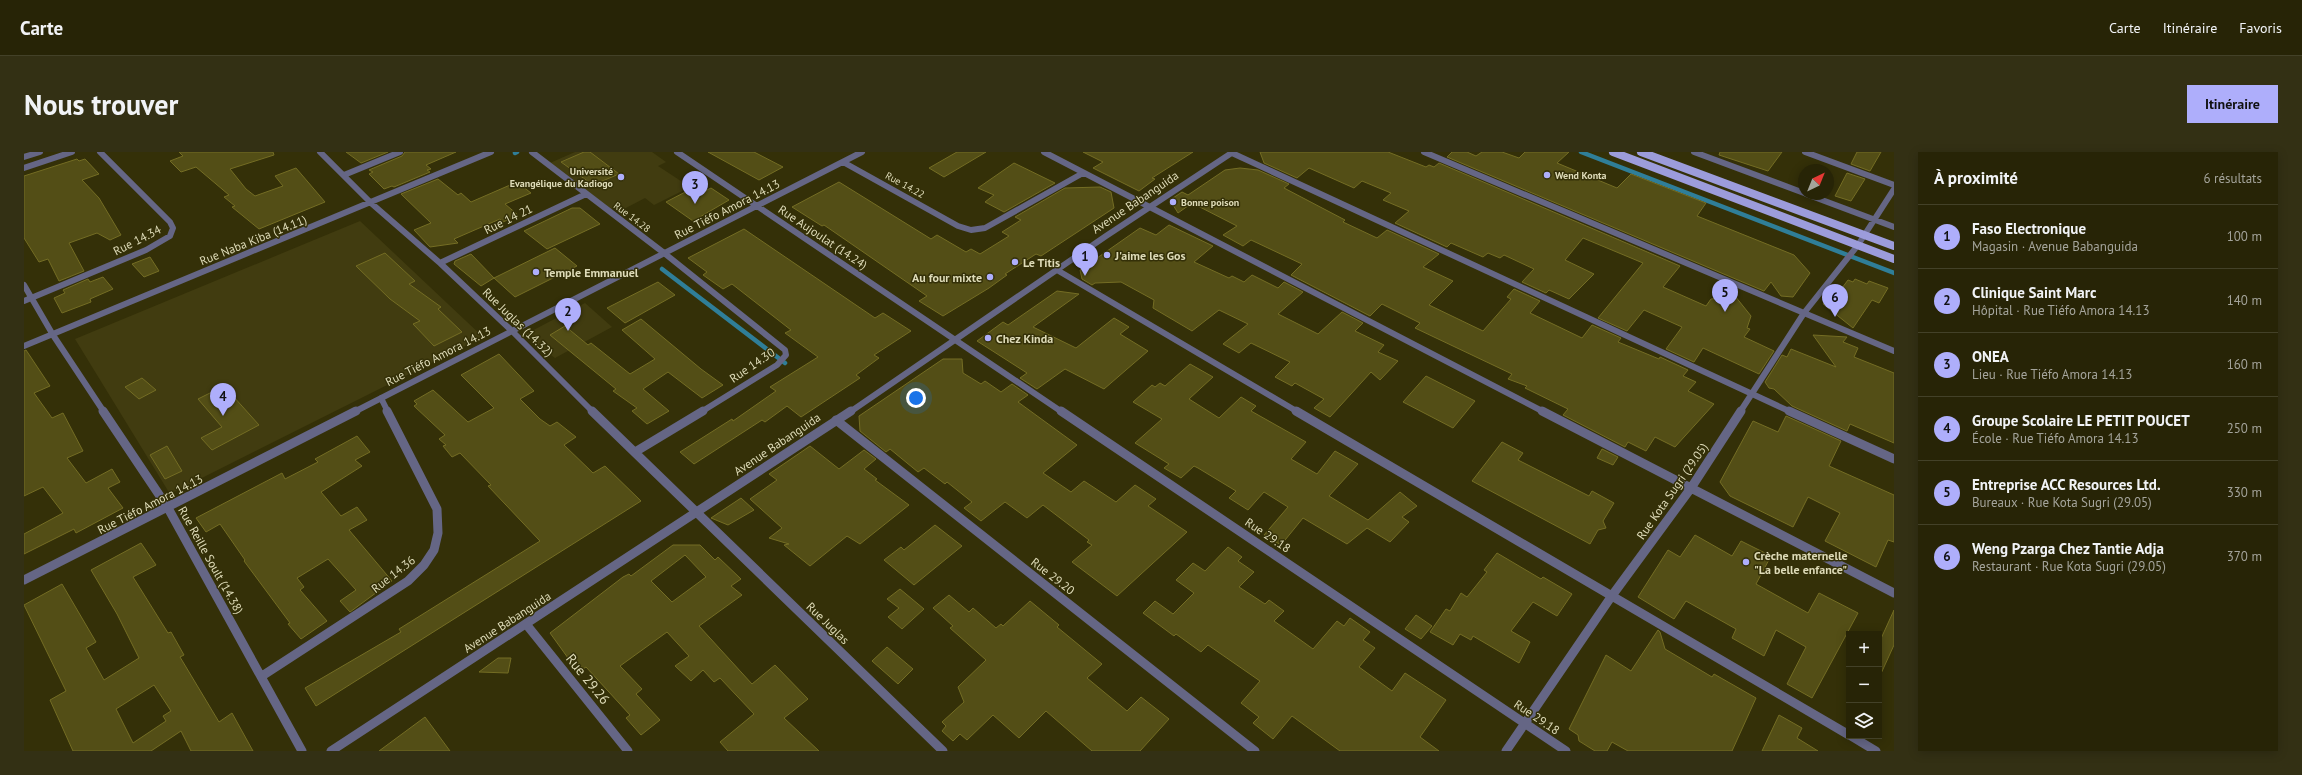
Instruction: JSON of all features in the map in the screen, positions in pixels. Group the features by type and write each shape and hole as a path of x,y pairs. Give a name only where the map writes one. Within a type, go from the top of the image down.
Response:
{"main road":[{"path":"1613,152 1894,260"},
{"path":"1641,152 1894,246"}],"street":[{"path":"24,158 40,152"},
{"path":"24,168 72,152"},
{"name":"Rue 14.34","path":"27,300 146,250 170,236 173,228 100,152"},
{"name":"Rue Juglas (14.32)","path":"320,152 371,203 440,263 512,331 696,513"},
{"path":"344,175 400,152"},
{"name":"Rue Naba Kiba (14.11)","path":"24,346 491,152"},
{"name":"Rue 14.28","path":"532,152 664,253"},
{"name":"Rue Aujoulat (14.24)","path":"677,152 956,340"},
{"name":"Rue Tiéfo Amora 14.13","path":"24,580 168,508 862,152"},
{"path":"1044,152 1894,593"},
{"path":"1232,152 1894,459"},
{"name":"Avenue Babanguida","path":"331,751 836,420 1232,152"},
{"path":"1424,152 1894,351"},
{"path":"1694,152 1798,191"},
{"path":"1805,152 1894,185"},
{"name":"Rue 14.22","path":"843,162 958,226 971,230 985,228 1083,173"},
{"name":"Rue Kota Sugri (29.05)","path":"1506,751 1611,597 1691,488 1804,313 1858,245 1894,189"},
{"name":"Rue 14 21","path":"440,263 586,194"},
{"path":"1821,200 1894,227"},
{"name":"Rue 14.30","path":"635,452 777,365 786,355 781,345 664,253"},
{"path":"1057,270 1611,597 1846,734"},
{"name":"Rue Reille Soult (14.38)","path":"24,285 27,300 53,334 168,508 302,751"},
{"name":"Rue 29.18","path":"956,340 1566,751"},
{"name":"Rue 14.36","path":"262,676 408,581 428,562 436,547 439,526 437,509 381,398"},
{"name":"Rue 29.20","path":"836,420 1255,751"},
{"name":"Rue Juglas","path":"696,513 943,751"},
{"name":"Rue 29.26","path":"526,624 628,751"},
{"path":"1855,739 1876,751"}],"shaded area":[{"name":"Université Evangélique du Kadiogo","path":"575,152 652,152 666,162 658,166 690,187 654,205 645,198 624,209 621,206 612,210 550,163"},
{"path":"360,221 483,337 170,494 75,339"},
{"path":"585,303 612,327 555,358 524,335"}],"building":[{"path":"179,152 273,152 274,155 230,169 246,189 255,196 283,186 275,176 296,168 325,202 259,229 232,207 235,206 224,197 229,195 196,167 181,172 170,161 183,156"},
{"path":"346,152 388,152 361,163"},
{"path":"405,152 456,152 426,165 431,169 427,170 430,172 394,187 392,186 384,189 369,174 373,172 369,170 402,156"},
{"path":"584,152 590,152 619,174 593,185 561,162"},
{"path":"708,152 754,152 783,167 759,180"},
{"path":"957,152 986,152 944,177 929,168"},
{"path":"1083,152 1193,152 1152,178 1155,179 1139,191 1093,168 1103,162"},
{"path":"1260,152 1388,152 1426,167 1429,165 1434,167 1439,163 1680,266 1663,287 1706,306 1711,299 1735,296 1751,316 1747,328 1750,329 1744,337 1774,351 1759,374 1703,348 1694,362 1666,349 1682,327 1644,310 1627,331 1598,318 1643,263 1583,238 1565,260 1594,274 1569,299 1549,290 1546,293 1522,282 1534,269 1504,255 1500,258 1488,253 1483,257 1451,243 1447,247 1395,223 1409,211 1383,200 1391,193 1362,181 1354,188 1309,168 1297,178 1264,163"},
{"path":"1452,152 1467,152 1476,156 1482,152 1502,152 1519,158 1525,152 1569,152 1557,163 1617,188 1631,174 1706,203 1697,216 1794,255 1810,273 1793,297 1781,296 1771,282 1764,291 1447,157"},
{"path":"1720,152 1782,152 1768,171 1719,155"},
{"path":"1857,152 1881,152 1870,171 1851,164"},
{"path":"77,159 79,161 85,159 99,174 82,180 99,198 121,235 110,240 97,233 69,243 84,271 59,281 48,259 39,262 24,238 24,176"},
{"path":"1014,163 1055,183 1004,212 985,202 994,195 978,188"},
{"path":"1240,168 1258,170 1289,184 1284,188 1345,220 1343,222 1377,238 1387,230 1439,254 1423,267 1453,281 1429,305 1483,331 1511,299 1507,297 1514,289 1540,301 1530,313 1582,338 1592,325 1621,338 1618,342 1659,359 1660,357 1688,370 1683,376 1696,382 1688,391 1714,404 1675,447 1655,437 1646,451 1628,442 1625,447 1563,415 1568,409 1525,388 1527,386 1508,379 1512,374 1415,328 1420,323 1382,304 1370,316 1291,275 1302,264 1251,240 1243,246 1223,235 1237,226 1192,203 1178,213 1170,200 1182,192 1188,195 1225,170"},
{"path":"1847,173 1865,179 1851,201 1835,196"},
{"path":"438,179 458,195 461,193 471,202 517,182 531,193 505,204 518,215 503,222 500,219 454,239 458,243 430,247 414,230 431,223 401,194"},
{"path":"839,182 931,239 937,235 966,252 971,249 980,254 1009,236 1002,232 1021,220 1015,217 1065,188 1100,187 1111,192 1114,208 1041,256 1036,254 1005,274 1007,275 989,288 943,316 919,301 927,296 824,225 822,226 792,207"},
{"path":"693,188 701,193 711,188 729,200 693,221 666,202"},
{"path":"572,208 580,208 600,224 547,249 524,231"},
{"path":"1169,225 1213,246 1194,262 1229,278 1232,276 1244,282 1252,275 1278,288 1284,282 1303,292 1278,314 1318,334 1342,312 1363,323 1355,331 1384,345 1378,352 1398,361 1380,380 1371,372 1330,417 1314,408 1324,399 1295,383 1292,386 1275,377 1290,362 1251,343 1239,353 1223,344 1248,324 1219,310 1192,331 1153,308 1154,300 1121,282 1095,283 1092,285 1082,279 1080,270 1140,228 1156,235"},
{"path":"744,229 875,318 883,313 911,331 874,355 879,358 856,375 860,378 801,417 787,406 765,422 762,420 694,464 680,452 732,419 733,421 776,391 770,387 818,357 785,333 791,330 732,284 723,289 703,275 707,272 688,258"},
{"name":"Temple Emmanuel","path":"555,248 577,266 515,297 494,278"},
{"path":"385,253 415,281 409,284 441,307 438,309 462,332 434,346 413,324 420,321 390,299 356,266"},
{"path":"471,254 494,278 481,286 454,264 455,261"},
{"path":"150,257 159,271 144,277 132,264"},
{"path":"103,277 113,289 90,299 91,302 62,313 54,298 65,293 63,290 88,279 90,282"},
{"path":"1855,279 1867,284 1869,281 1888,288 1879,303 1872,300 1853,328 1823,304 1836,286 1842,288 1848,280 1853,282"},
{"path":"658,282 675,295 625,323 607,308"},
{"path":"1057,291 1079,294 1033,327 1076,348 1114,318 1129,327 1120,334 1148,351 1104,389 1065,369 1037,389 1020,378 1027,373 977,341 1003,322 1008,325"},
{"path":"641,319 701,369 723,385 702,398 668,372 643,389 669,411 647,424 632,411 637,408 613,391 616,389 550,335 565,326 588,345 591,343 630,374 655,359 622,330"},
{"path":"1813,335 1847,337 1843,342 1858,348 1854,357 1894,373 1894,443 1850,424 1847,431 1792,406 1774,389 1769,388 1765,382 1782,355 1787,357 1791,349 1836,367"},
{"path":"26,350 50,386 34,393 52,418 63,413 83,451 67,458 86,483 112,469 120,482 108,488 123,508 76,533 74,529 24,554 24,534 63,513 43,487 24,496 24,351"},
{"path":"499,354 534,391 520,399 540,419 550,426 557,422 576,437 564,445 593,473 605,466 641,501 316,706 305,688 401,632 399,629 540,541 488,486 491,485 460,453 452,457 443,446 446,445 439,439 445,435 414,406 417,404 414,401 433,390 468,422 494,408 461,375"},
{"path":"943,359 962,359 963,373 981,384 985,381 1001,392 1012,384 1028,395 1018,402 1077,445 1043,473 1071,492 1084,481 1116,502 1135,485 1156,499 1148,506 1187,532 1117,596 1072,562 1092,545 1087,542 1089,540 1043,505 1027,518 1005,502 981,521 964,508 972,502 947,482 945,484 924,468 918,472 890,449 886,452 860,431 859,416"},
{"path":"1190,364 1213,377 1189,399 1219,418 1241,397 1256,406 1251,411 1306,442 1291,459 1317,474 1335,451 1358,464 1329,496 1368,520 1400,492 1417,506 1402,517 1409,522 1390,542 1367,528 1347,544 1303,518 1281,545 1264,535 1288,507 1264,492 1248,510 1229,498 1236,491 1194,466 1181,478 1164,468 1169,464 1135,443 1162,419 1133,402 1152,385 1155,387 1160,383 1165,386"},
{"path":"1426,376 1475,401 1453,428 1403,402"},
{"path":"142,378 156,390 139,399 125,387"},
{"path":"224,386 259,425 212,450 201,438 222,427 198,399"},
{"path":"1786,416 1841,441 1829,466 1894,495 1894,542 1888,540 1876,567 1825,541 1840,513 1808,497 1793,527 1730,496 1720,482 1753,421 1778,432"},
{"path":"357,436 370,452 355,460 362,466 321,492 341,516 357,507 367,520 349,530 392,581 350,612 340,601 356,590 328,559 297,578 304,587 300,590 327,621 301,639 288,624 290,623 244,561 245,560 220,524 206,532 196,518 282,473 285,479 318,462 315,459"},
{"path":"1502,442 1523,453 1518,460 1589,496 1592,491 1614,503 1603,521 1606,528 1598,530 1590,544 1472,481"},
{"path":"167,446 182,471 165,479 150,455"},
{"path":"810,446 839,469 864,450 876,459 864,469 877,479 875,480 909,505 860,544 847,536 810,566 784,545 789,544 769,538 782,528 750,499 777,480 769,474"},
{"path":"1602,449 1618,457 1613,465 1597,458"},
{"path":"741,498 754,510 728,525 711,518"},
{"path":"935,525 962,546 914,585 884,560 901,547 904,550"},
{"path":"1695,535 1732,556 1741,541 1771,556 1756,584 1808,613 1819,593 1858,613 1848,631 1846,631 1846,635 1812,698 1787,684 1806,647 1776,630 1764,656 1732,638 1736,629 1686,601 1674,619 1638,597 1668,550 1680,557"},
{"path":"141,543 156,565 133,577 168,633 171,632 184,655 180,657 219,722 232,713 253,751 191,751 181,731 151,751 73,751 50,700 66,691 24,605 62,584 96,642 86,648 104,680 139,658 117,614 91,570","holes":["154,685 171,711 163,716 166,721 133,743 116,709"]},
{"path":"673,545 700,545 715,560 718,557 741,579 731,586 742,595 699,626 752,684 775,665 808,699 784,718 819,751 728,751 720,742 754,714 720,678 714,682 703,670 691,681 675,666 689,656 667,632 620,666 642,689 636,694 660,720 641,735 626,718 630,715 586,667 583,669 572,656 568,658 550,633 623,577 629,574 631,576","holes":["685,555 706,577 672,602 651,581"]},
{"path":"1228,547 1242,557 1238,561 1254,572 1239,587 1265,604 1269,600 1284,611 1274,621 1313,649 1337,621 1344,626 1350,618 1370,632 1363,640 1375,648 1359,667 1392,691 1405,673 1446,700 1420,737 1439,751 1340,751 1292,716 1273,739 1253,723 1259,717 1241,703 1260,681 1208,645 1201,652 1176,634 1174,636 1143,613 1155,601 1173,614 1194,593 1176,580 1193,563 1205,571"},
{"path":"1497,553 1541,579 1543,577 1572,594 1557,616 1533,602 1511,631 1530,642 1519,663 1473,636 1471,640 1460,634 1453,645 1430,632 1446,609 1450,611 1461,593 1467,597 1487,572 1484,570"},
{"path":"900,589 924,609 902,629 888,617 899,608 887,599"},
{"path":"949,595 969,612 973,608 996,628 1001,624 1003,626 1030,601 1059,625 1057,627 1102,664 1087,678 1127,711 1141,697 1169,719 1140,751 1092,751 1046,711 1019,738 993,715 967,740 960,734 953,741 942,731 946,726 942,722 964,702 958,687 986,660 950,628 953,626 933,608"},
{"path":"1894,610 1894,645 1882,671 1882,667 1882,636"},
{"path":"1416,615 1432,626 1421,639 1405,629"},
{"path":"1658,630 1665,649 1712,677 1714,674 1756,698 1732,751 1628,751 1612,742 1607,751 1595,751 1579,741 1578,735 1569,729 1606,655 1631,671"},
{"path":"887,647 913,669 898,684 872,661"},
{"path":"498,658 511,658 508,673 479,672"},
{"path":"1779,715 1802,728 1797,738 1818,751 1762,751"},
{"path":"425,717 450,751 379,751"}],"waterway":[{"path":"1581,152 1894,273"},
{"path":"662,269 785,363"}],"place":[{"name":"Wend Konta","path":"1547,175"},
{"name":"Université Evangélique du Kadiogo","path":"621,177"},
{"name":"Bonne poison","path":"1173,202"},
{"name":"ONEA","path":"695,204"},
{"name":"J'aime les Gos","path":"1107,255"},
{"name":"Le Titis","path":"1015,262"},
{"name":"Temple Emmanuel","path":"536,272"},
{"name":"Faso Electronique","path":"1085,276"},
{"name":"Au four mixte","path":"990,277"},
{"name":"Entreprise ACC Resources Ltd.","path":"1725,312"},
{"name":"Weng Pzarga Chez Tantie Adja","path":"1835,317"},
{"name":"Clinique Saint Marc","path":"568,331"},
{"name":"Chez Kinda","path":"988,338"},
{"name":"Groupe Scolaire LE PETIT POUCET","path":"223,416"},
{"name":"Crèche maternelle \"La belle enfance\"","path":"1746,562"}]}
